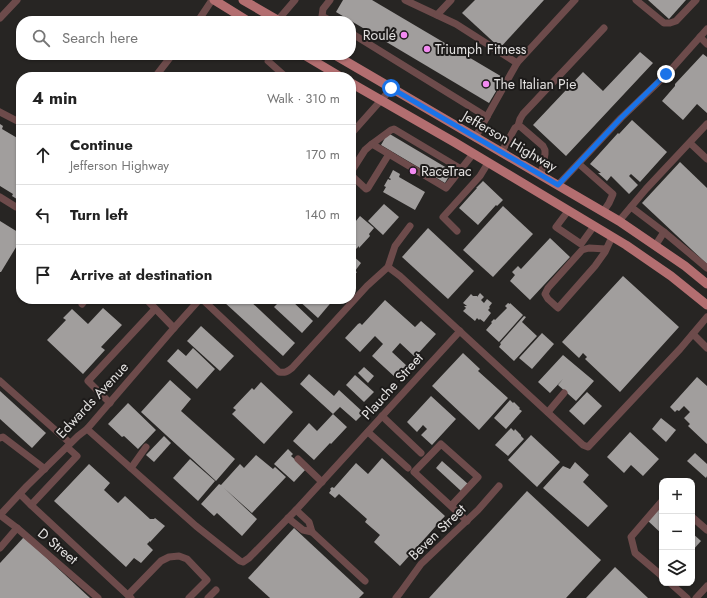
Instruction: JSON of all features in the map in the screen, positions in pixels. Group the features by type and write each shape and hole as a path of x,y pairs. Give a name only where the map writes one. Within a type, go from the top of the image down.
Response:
{"main road":[{"path":"213,0 240,16"},
{"path":"243,0 269,16"},
{"path":"312,60 333,72"},
{"name":"Jefferson Highway","path":"343,60 619,221 685,266 707,284"},
{"name":"Jefferson Highway","path":"356,86 612,237 671,276 707,305"}],"street":[{"path":"0,18 17,0"},
{"path":"202,16 213,0"},
{"path":"281,16 295,0"},
{"path":"322,16 323,10 330,0"},
{"path":"405,0 456,24 517,64"},
{"path":"437,15 451,0"},
{"path":"475,138 517,64 575,0"},
{"path":"636,0 664,23 676,21 696,0"},
{"path":"501,153 515,128 518,126 523,114 604,28"},
{"path":"558,185 707,30"},
{"path":"356,36 487,117"},
{"path":"700,37 707,44"},
{"path":"160,72 168,60"},
{"path":"268,60 281,72"},
{"path":"356,128 391,88"},
{"path":"0,112 16,120"},
{"path":"619,221 646,189 707,124"},
{"path":"518,126 543,146 545,154 541,175"},
{"path":"356,165 366,150 372,144 394,129 461,169"},
{"path":"690,143 707,159"},
{"path":"372,144 445,188 472,154"},
{"path":"356,178 366,189 368,188 389,154"},
{"path":"458,231 443,217 480,176 488,163"},
{"path":"579,164 613,194 609,204 603,212"},
{"path":"0,197 16,207"},
{"path":"631,207 707,268"},
{"path":"568,211 556,227 581,244 594,226"},
{"path":"356,298 388,267 395,246 410,226"},
{"path":"655,246 664,232"},
{"path":"606,249 589,248 582,250 548,288 545,294 548,299 558,308 595,266 606,249 612,237"},
{"path":"388,267 400,276 583,445 588,447 680,350 707,316"},
{"path":"150,304 174,328"},
{"name":"Edwards Avenue","path":"0,515 78,436 87,429 196,304"},
{"path":"206,304 279,372 284,373 292,368 351,304"},
{"path":"110,403 88,381 154,308"},
{"name":"Plauche Street","path":"87,429 196,526 243,562 249,558 296,510 460,331"},
{"path":"693,334 707,348"},
{"path":"0,381 69,445 77,456 31,505"},
{"path":"548,412 564,393"},
{"path":"382,416 422,453"},
{"path":"368,432 408,468"},
{"path":"0,438 3,437 45,469"},
{"path":"451,506 478,477 441,444 414,472 467,521"},
{"path":"131,468 146,447"},
{"path":"298,459 322,482"},
{"name":"Beven Street","path":"396,598 421,564 478,510 499,486"},
{"path":"20,494 130,597 160,561 169,557 179,556 187,559 207,580 189,598"},
{"path":"659,504 631,537 635,553 659,573"},
{"path":"296,510 309,522 312,532"},
{"name":"D Street","path":"0,515 98,598"},
{"path":"288,518 303,530 312,532 366,581"},
{"path":"695,520 707,530"},
{"path":"0,548 17,528"},
{"path":"673,586 685,596"},
{"path":"696,598 707,586"},
{"path":"208,598 216,590"}],"building":[{"path":"343,0 372,0 504,78 489,103 356,24 356,16 343,16 336,12"},
{"path":"475,0 544,0 500,48 462,13"},
{"path":"648,0 686,0 669,19"},
{"path":"640,52 653,63 566,156 533,125 583,72 603,91"},
{"path":"703,54 707,57 707,113 697,104 683,120 662,101 675,86 675,84"},
{"path":"632,120 667,152 640,182 631,174 629,176 638,185 629,194 611,176 607,181 598,173 601,173 590,164"},
{"path":"0,124 3,126 2,129 16,137 16,198 12,196 13,194 0,186"},
{"path":"388,133 452,171 445,183 381,145"},
{"path":"680,162 707,188 707,264 642,203"},
{"path":"393,170 400,174 399,177 425,192 415,210 383,192 386,187 384,186 388,179 391,179 389,178"},
{"path":"483,181 503,200 497,206 496,205 478,225 459,208"},
{"path":"384,204 399,217 383,235 368,221"},
{"path":"503,206 533,234 493,277 463,250"},
{"path":"360,216 374,228 369,234 370,236 359,248 359,246 356,249 356,221"},
{"path":"0,221 16,231 16,247 0,272"},
{"path":"428,228 474,271 448,299 402,257"},
{"path":"550,238 570,257 530,300 510,281 515,275 512,272 518,266 521,269"},
{"path":"356,258 361,263 356,270"},
{"path":"623,276 679,327 620,392 585,359 587,357 583,353 579,358 562,342"},
{"path":"480,293 484,297 481,300 484,303 487,299 492,303 488,310 491,313 484,322 477,318 475,321 463,311 466,308 464,306 467,306 463,303 471,294 477,297"},
{"path":"385,300 415,327 421,321 436,334 415,357 400,343 392,352 407,366 396,378 372,356 383,344 375,336 360,352 345,338 358,324 360,323 362,325"},
{"path":"510,303 523,315 499,342 486,330 492,323 491,322 507,308 505,306"},
{"path":"226,304 253,304 295,343 283,356"},
{"path":"277,304 295,304 313,321 302,333 274,307"},
{"path":"303,304 330,304 318,318"},
{"path":"103,308 122,325 101,347 105,350 83,374 47,340 66,320 63,318 72,309 88,324"},
{"path":"524,316 526,317 522,322 537,336 514,361 499,347 501,344 500,343"},
{"path":"201,326 234,356 220,371 187,341"},
{"path":"542,333 554,344 532,369 519,358"},
{"path":"193,348 215,369 197,389 167,361 178,349 186,356"},
{"path":"463,353 480,369 478,371 508,398 479,430 432,386"},
{"path":"563,355 594,381 576,401 558,385 563,379 550,393 538,382"},
{"path":"364,367 374,376 368,383 358,373"},
{"path":"309,374 334,396 339,390 364,413 356,421 340,407 333,414 300,384"},
{"path":"355,375 374,392 364,402 346,385"},
{"path":"697,377 707,386 707,444 688,426 690,424 684,418 690,412 684,406 679,411 677,410 675,412 670,407"},
{"path":"170,380 191,399 181,411 235,459 216,481 141,412"},
{"path":"261,382 293,412 264,444 232,414 236,410 233,408 252,388 254,390"},
{"path":"0,391 46,433 32,448 0,419"},
{"path":"587,392 602,406 584,425 569,411"},
{"path":"431,396 456,419 432,445 421,435 427,429 423,425 417,432 407,422"},
{"path":"510,400 513,403 514,402 522,411 506,429 494,418"},
{"path":"128,403 156,430 138,449 108,424"},
{"path":"333,414 347,427 314,460 293,441 309,423 317,431"},
{"path":"661,418 676,430 666,442 652,429"},
{"path":"511,428 514,431 515,429 524,439 508,456 495,445"},
{"path":"630,432 659,459 643,476 631,465 624,473 607,457"},
{"path":"531,435 560,462 537,487 508,460"},
{"path":"164,436 171,443 154,462 146,455"},
{"path":"288,449 293,454 291,456 306,469 294,482 274,464"},
{"path":"695,453 707,464 706,478 687,461"},
{"path":"256,455 273,469 275,467 286,477 252,513 224,488 257,519 242,536 217,513 214,516 201,504 240,464 244,468"},
{"path":"382,458 445,516 400,566 374,542 380,535 365,522 367,519 339,494 335,498 329,493 331,490 330,489 332,487 334,488 356,463 368,474"},
{"path":"190,459 215,481 198,501 173,478"},
{"path":"442,461 468,484 461,491 436,468"},
{"path":"575,462 589,475 583,482 608,506 588,527 543,488 563,466 570,469"},
{"path":"89,464 110,483 104,490 118,503 125,496 150,519 155,518 165,526 147,544 153,550 141,563 134,558 126,567 54,501"},
{"path":"527,491 601,560 566,598 429,598"},
{"path":"659,509 659,531 647,520"},
{"path":"294,528 364,593 359,598 270,598 248,578"},
{"path":"695,536 701,541 695,548"},
{"path":"24,537 90,598 0,598 0,563"},
{"path":"615,567 648,598 586,598"}],"place":[{"name":"Roulé","path":"404,35"},
{"name":"Triumph Fitness","path":"427,49"},
{"name":"The Italian Pie","path":"486,84"},
{"name":"RaceTrac","path":"413,171"}],"route":[{"path":"391,88 558,185 621,118 666,74"}]}
